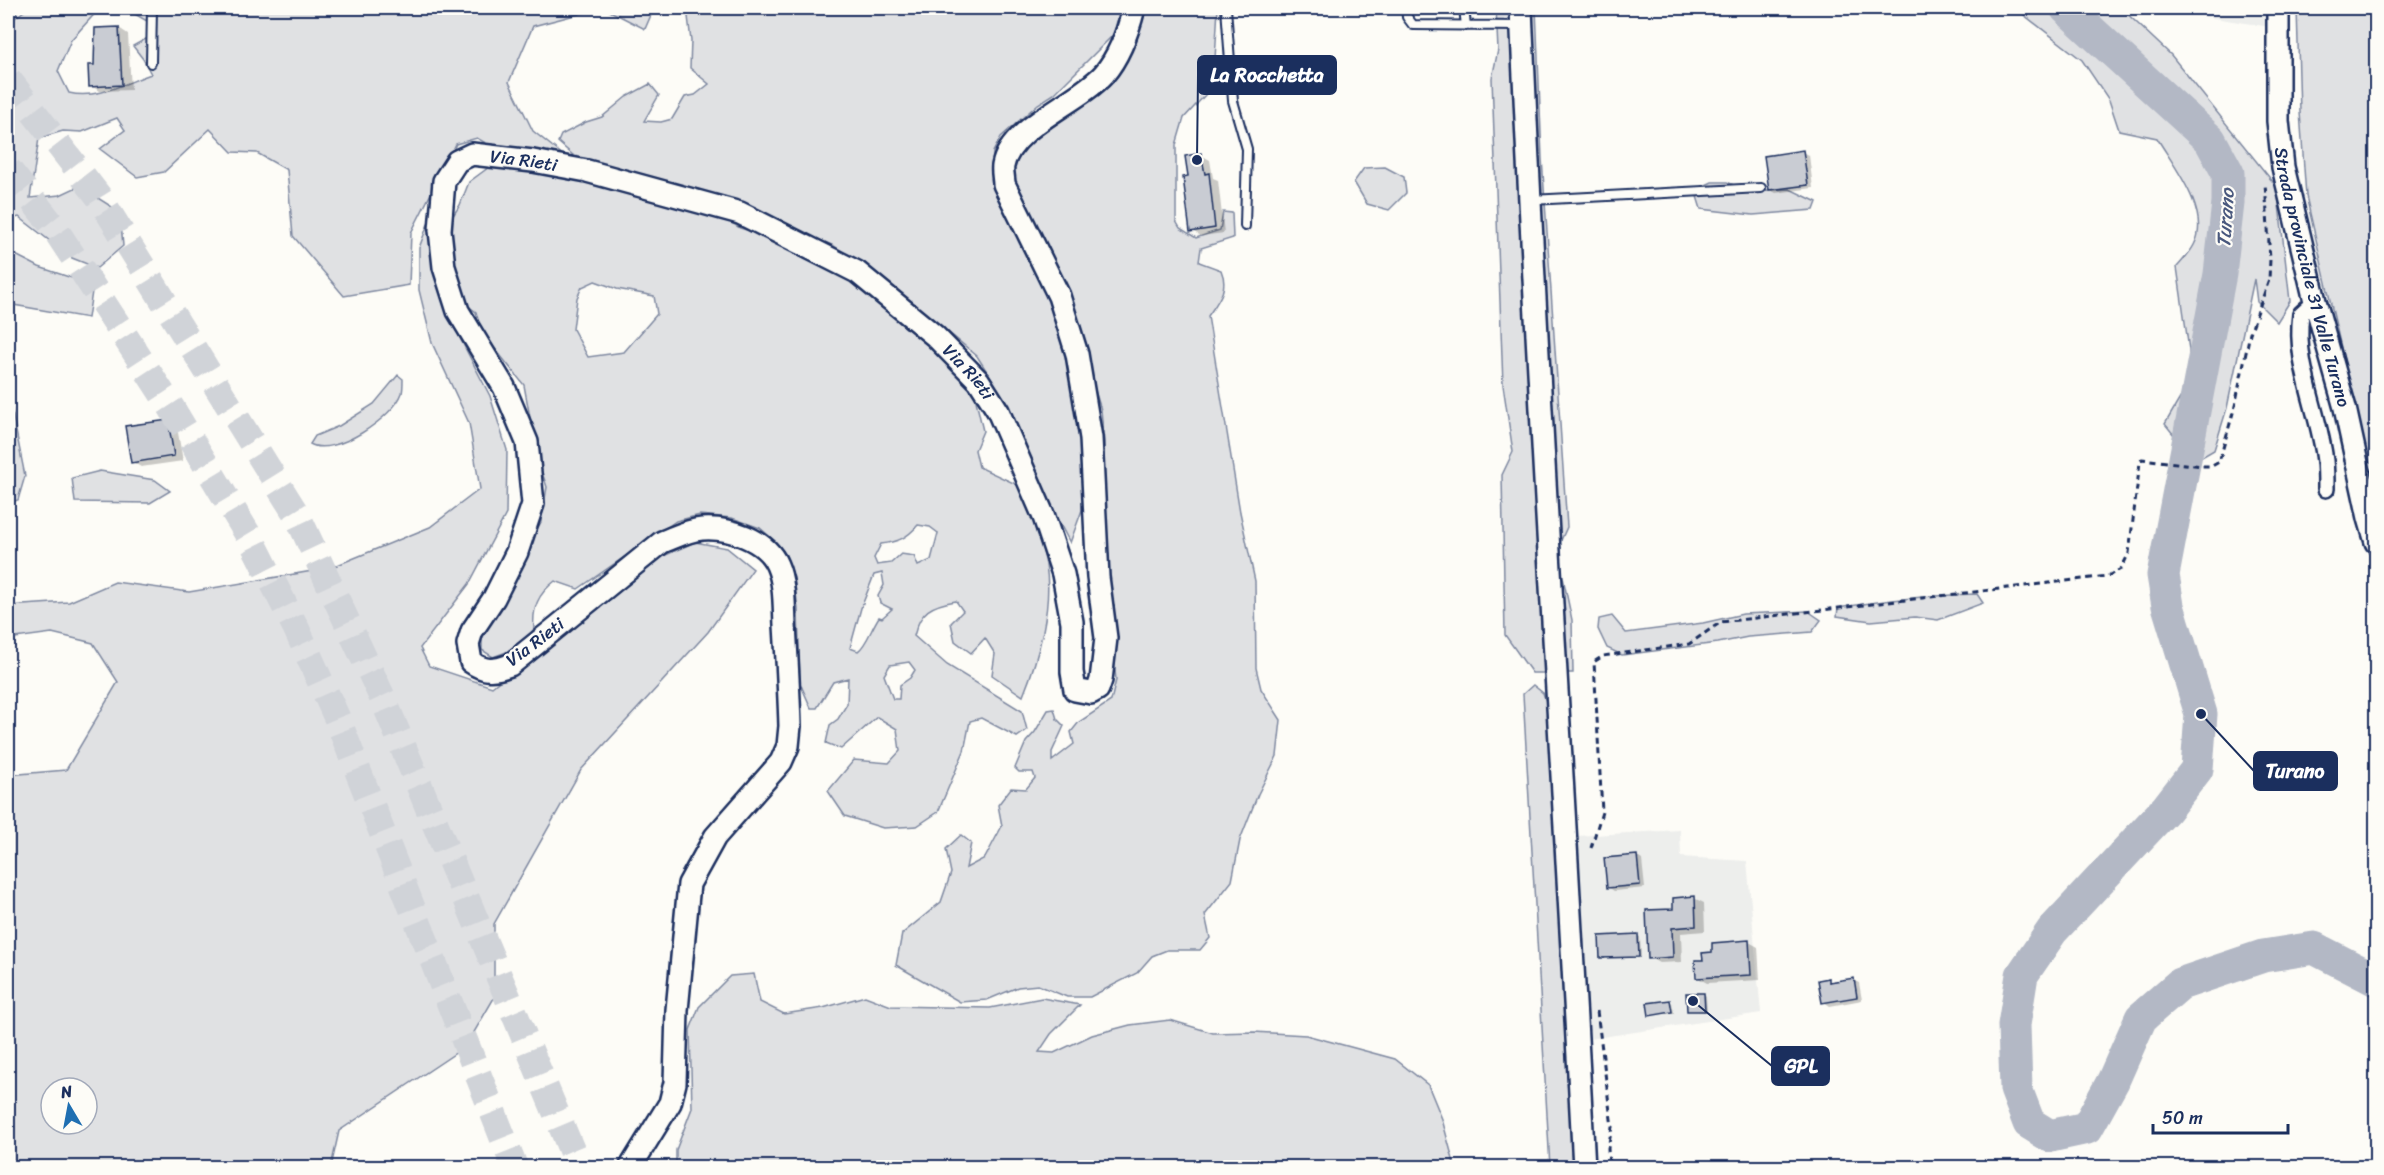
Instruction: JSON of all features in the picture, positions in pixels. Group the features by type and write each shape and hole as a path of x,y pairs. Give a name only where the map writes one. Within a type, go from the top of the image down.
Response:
{"street":[{"name":"Via Rieti","path":"630,1167 670,1103 675,1083 677,1010 690,884 715,837 762,786 780,762 788,746 790,726 783,593 777,565 759,544 740,535 701,529 679,534 662,542 510,665 496,670 481,669 471,662 468,644 472,631 494,598 517,552 533,504 527,442 504,387 458,311 444,267 440,230 444,181 457,161 472,154 533,161 587,171 740,213 857,272 935,336 979,381 998,411 1044,516 1063,574 1072,622 1072,672 1075,690 1091,693 1098,689 1101,680 1106,638 1098,578 1091,438 1077,354 1059,296 1004,184 1003,166 1010,150 1024,133 1082,94 1103,75 1117,56 1129,30 1134,8"},
{"name":"Strada provinciale 31 Valle Turano","path":"2278,8 2278,122 2283,167 2314,301 2345,408 2376,542"},
{"path":"1522,17 1529,200 1570,882 1584,1167"},
{"path":"2314,301 2301,314 2299,328 2302,361 2325,460 2326,489"}],"lane":[{"path":"8,13 13,8"},
{"path":"151,63 152,8"},
{"path":"1226,8 1233,101 1247,149 1245,226"},
{"path":"1406,8 1407,17 1413,25 1466,26 1522,17"},
{"path":"1464,8 1466,26"},
{"path":"1529,200 1761,188"}],"path":[{"path":"1591,848 1602,812 1594,662 1603,656 1689,644 1721,622 2108,576 2121,569 2129,553 2139,462 2142,459 2149,459 2212,466 2219,462 2235,406 2250,333 2269,280 2270,259 2265,178 2283,167"},
{"path":"1597,1010 1612,1127 1608,1148 1609,1167"}],"shaded area":[{"path":"28,8 100,8 71,40 58,71 69,93 79,95 111,90 151,74 133,46 155,34 147,21 135,14 136,8 602,8 533,26 509,82 533,131 573,163 503,153 477,138 456,144 411,233 409,285 344,296 293,236 287,170 257,153 232,152 210,129 164,172 137,177 100,149 125,130 117,118 82,132 63,131 39,138 30,198 60,195 79,186 120,212 123,246 97,268 72,258 19,217 8,220 8,23"},
{"path":"604,8 654,8 645,29"},
{"path":"687,8 1120,8 1114,34 1054,94 1038,104 1001,137 993,152 992,175 1002,205 1054,312 1076,397 1084,478 1082,510 1070,543 1004,417 993,381 977,356 901,293 834,246 778,222 589,169 558,142 561,135 586,122 602,117 626,97 650,84 659,95 644,121 661,122 672,119 685,97 695,95 709,84 690,68 691,41"},
{"path":"1146,8 1218,8 1215,59 1207,93 1184,118 1176,145 1176,221 1180,228 1196,238 1220,230 1223,212 1232,213 1233,238 1201,248 1199,262 1221,270 1224,283 1222,294 1208,316 1240,512 1255,581 1256,668 1261,689 1281,720 1277,756 1258,794 1240,840 1232,881 1205,915 1210,938 1200,950 1167,950 1152,956 1137,973 1090,997 1067,997 1038,985 1018,987 987,1000 960,1002 896,965 902,934 941,902 951,873 946,849 961,835 971,843 966,868 985,858 1002,826 998,805 1011,788 1026,789 1035,778 1033,772 1019,772 1015,768 1026,742 1048,710 1054,709 1057,719 1064,726 1052,752 1052,761 1074,744 1071,732 1079,722 1111,701 1116,680 1105,574 1104,441 1101,410 1077,331 1014,182 1013,161 1023,144 1135,36"},
{"path":"1496,8 1536,8 1542,158 1567,527 1557,549 1572,620 1573,673 1532,673 1505,635 1502,475 1513,452 1503,385 1492,78 1498,50"},
{"path":"2015,8 2121,8 2171,55 2277,187 2290,301 2277,322 2257,302 2254,279 2227,408 2214,450 2195,461 2165,424 2189,383 2189,350 2177,267 2194,245 2198,232 2198,219 2194,204 2180,175 2157,138 2119,130 2109,100 2082,60"},
{"path":"2152,8 2272,8 2270,27"},
{"path":"2297,8 2376,8 2376,499 2306,196 2300,112"},
{"path":"496,162 545,171 713,211 740,228 760,234 810,257 863,288 945,358 974,392 983,431 975,450 979,467 1020,486 1044,555 1048,581 1046,615 1039,649 1023,696 992,675 995,654 985,638 971,653 955,641 951,623 963,611 956,601 933,607 923,615 914,636 947,665 1022,711 1027,730 1017,737 981,718 970,721 964,751 938,812 917,826 883,828 845,816 828,791 854,760 889,763 900,751 897,729 877,717 841,749 826,743 830,725 838,719 847,704 848,678 833,682 817,708 811,708 800,683 798,609 794,578 786,555 776,542 760,528 732,518 700,515 676,521 578,589 555,581 540,596 535,608 534,629 520,647 493,657 482,650 482,625 541,522 547,487 538,461 524,385 481,331 476,312 463,302 455,282 447,225 460,205 469,182","holes":["595,281 617,289 654,296 657,314 624,352 588,357 573,329 577,298 582,287","918,525 930,527 938,533 931,560 918,566 914,556 901,554 891,563 877,565 874,558 881,544 902,539","882,573 884,585 878,596 880,603 892,609 882,618 879,617 864,645 858,651 850,648 861,608 874,575","909,662 915,670 910,678 900,685 899,699 893,699 884,675 890,665"]},
{"path":"1385,167 1404,177 1406,193 1389,210 1367,204 1354,182 1364,168"},
{"path":"1712,182 1727,182 1748,191 1790,189 1817,202 1814,210 1753,215 1701,209 1695,190"},
{"path":"428,224 432,254 447,313 490,396 507,450 506,514 469,584 420,648 429,666 492,687 641,566 695,542 727,548 753,569 708,632 581,770 494,924 494,998 466,1046 339,1131 331,1167 8,1168 8,775 66,770 118,682 93,643 52,633 8,639 8,606 69,602 115,582 189,592 330,568 430,527 480,489 469,423 432,343 419,290 419,248"},
{"path":"8,251 39,267 93,285 88,318 8,304"},
{"path":"398,375 403,379 402,393 397,403 376,423 362,433 333,445 321,447 310,444 315,436 339,426 374,404"},
{"path":"8,391 25,476 18,500 8,503"},
{"path":"100,471 155,480 170,491 150,503 75,502 72,478"},
{"path":"1977,594 1983,603 1938,620 1915,617 1871,621 1837,616 1838,608 1856,605 1890,600"},
{"path":"1808,611 1821,620 1812,632 1748,637 1622,655 1607,648 1598,629 1599,619 1612,616 1626,633 1703,623 1743,614"},
{"path":"1533,685 1543,693 1552,718 1578,1167 1550,1167 1523,694"},
{"path":"1680,830 1681,857 1747,861 1761,1013 1589,1039 1576,836"},
{"path":"754,974 760,1002 784,1014 823,1008 865,996 891,1006 990,1008 1042,998 1080,1005 1051,1034 1039,1052 1054,1053 1092,1035 1130,1025 1170,1020 1213,1033 1254,1032 1306,1035 1395,1059 1428,1085 1442,1119 1455,1167 676,1167 676,1150 692,1108 690,1030 699,1007 730,976"}],"building":[{"path":"119,27 122,85 89,87 88,65 94,65 95,28"},
{"path":"1803,150 1808,185 1769,190 1764,156"},
{"path":"1201,153 1205,174 1209,173 1215,228 1190,232 1183,177 1188,176 1185,156"},
{"path":"168,420 174,456 131,463 125,426"},
{"path":"1637,855 1640,885 1607,888 1604,858"},
{"path":"1695,896 1696,926 1672,928 1673,957 1648,959 1646,910 1673,909 1673,898"},
{"path":"1638,934 1639,957 1600,958 1599,936"},
{"path":"1749,940 1751,975 1696,978 1695,960 1703,960 1702,953 1712,952 1712,943"},
{"path":"1829,978 1829,982 1854,978 1857,997 1822,1003 1818,980"},
{"path":"1686,993 1704,993 1705,1011 1687,1011"},
{"path":"1670,1000 1672,1012 1649,1016 1647,1003"}],"waterway":[{"name":"Turano","path":"2066,8 2210,140 2228,173 2228,203 2220,274 2163,575 2168,606 2201,714 2197,769 2166,809 2052,931 2022,975 2014,1025 2016,1089 2029,1123 2050,1136 2087,1128 2113,1081 2141,1018 2180,984 2263,956 2314,948 2376,980"}],"tunnel":[{"path":"8,79 99,197 298,517 383,699 579,1168"},
{"path":"8,169 53,226 171,407 253,543 296,628 337,718 515,1168"}],"place":[{"name":"La Rocchetta","path":"1197,160"},
{"name":"Turano","path":"2201,714"},
{"name":"GPL","path":"1693,1001"}]}
